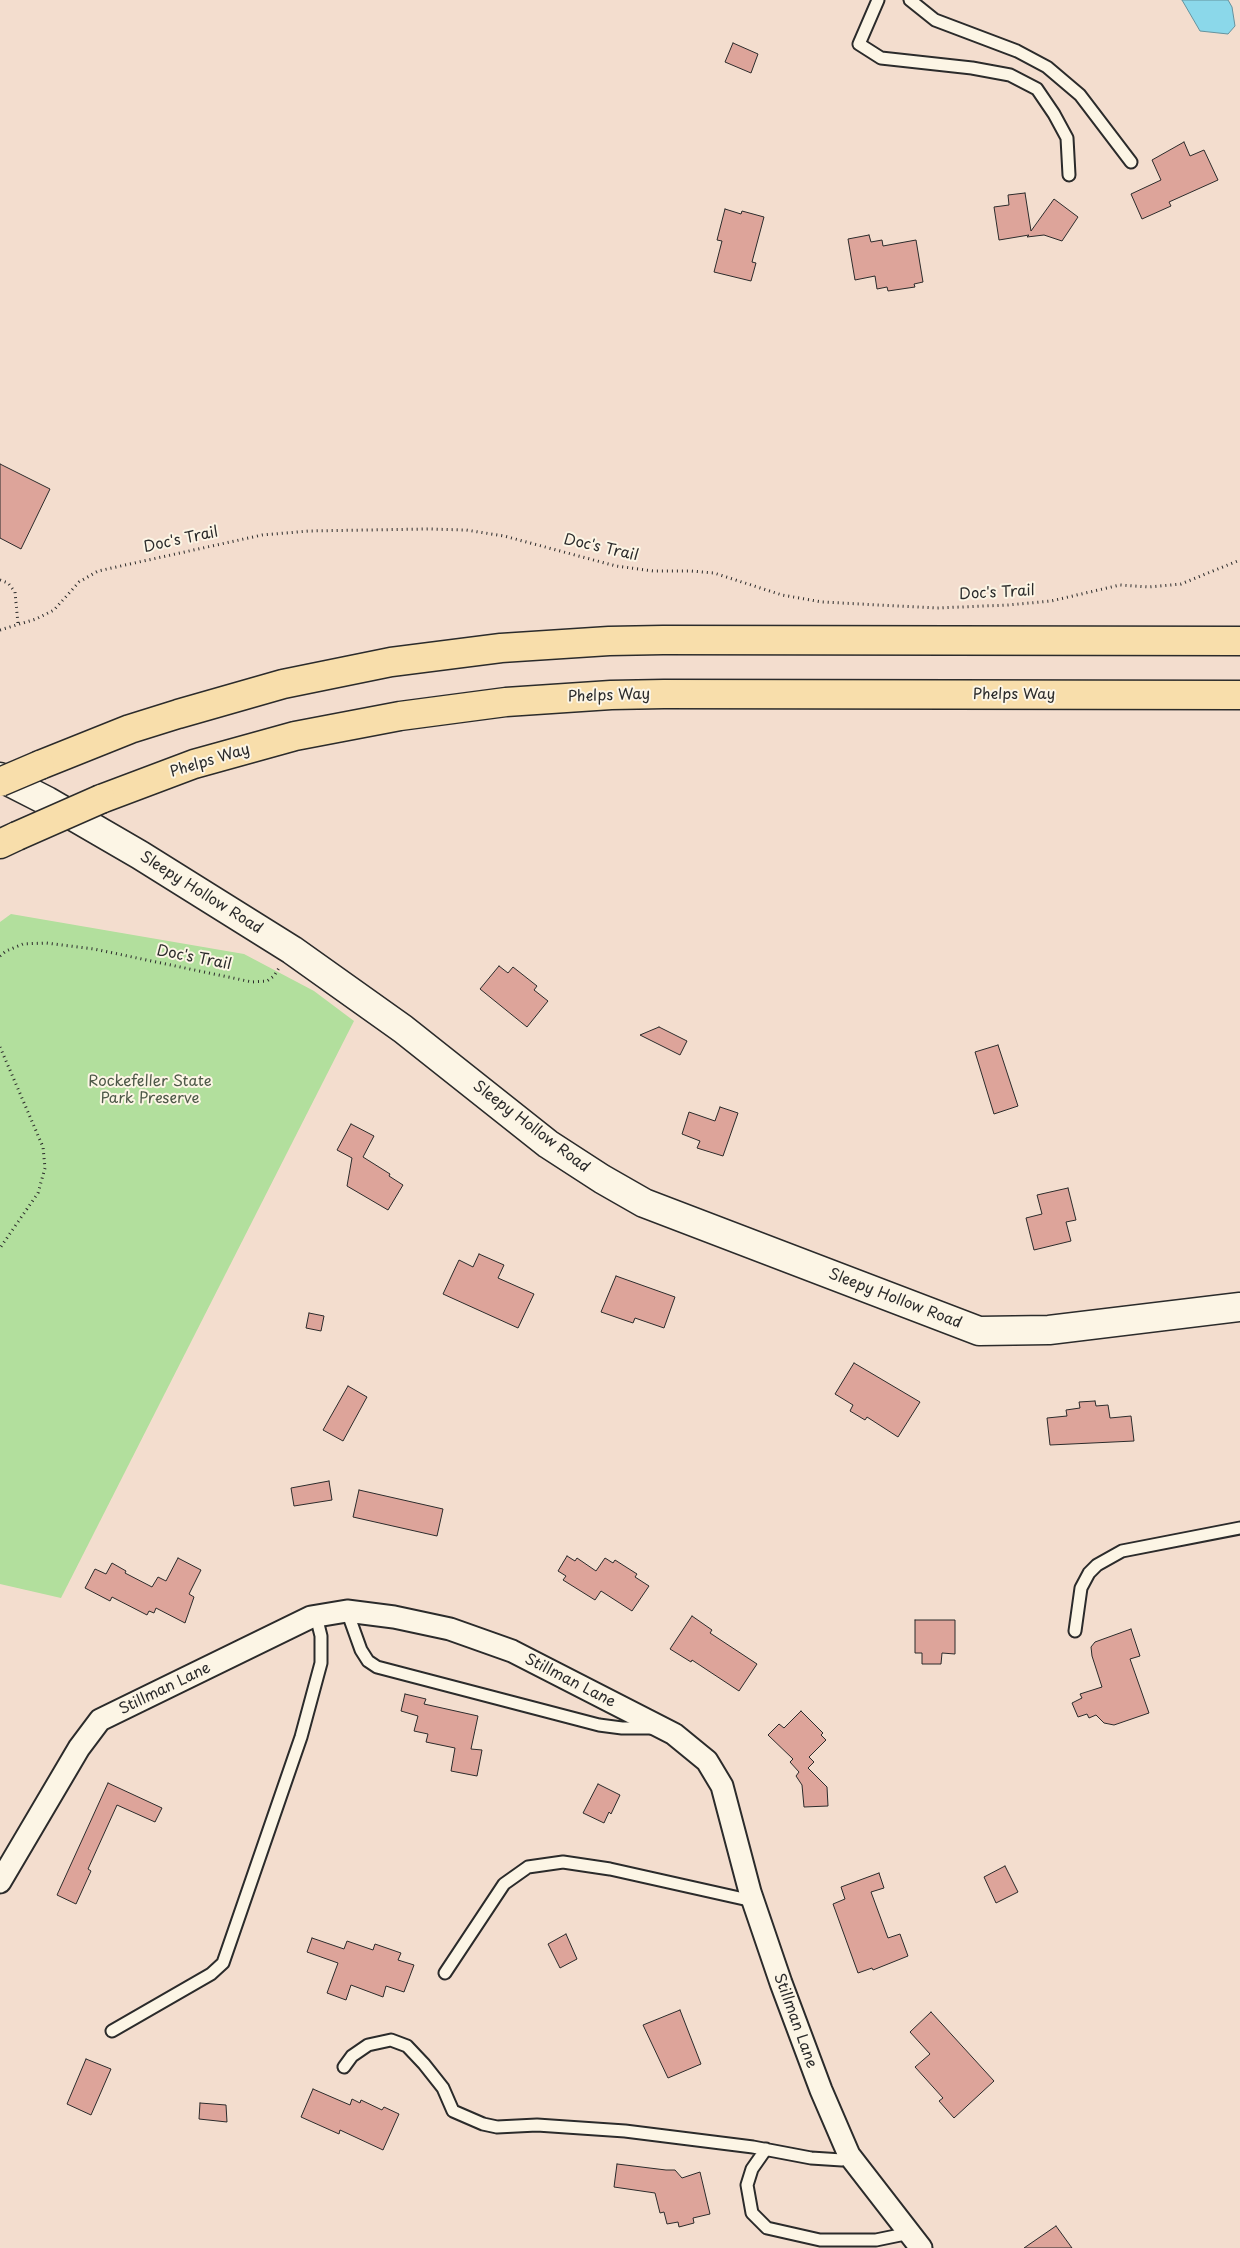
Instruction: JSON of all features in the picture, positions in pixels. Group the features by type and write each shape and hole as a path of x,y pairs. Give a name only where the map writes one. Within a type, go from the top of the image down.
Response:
{"main road":[{"path":"0,782 130,730 178,714 283,684 391,662 501,648 664,640 1240,641"},
{"name":"Phelps Way","path":"9,840 101,799 194,764 296,736 400,716 506,702 664,694 1240,695"}],"street":[{"name":"Sleepy Hollow Road","path":"0,777 47,801 140,855 292,950 403,1029 548,1144 602,1179 644,1202 979,1331 1049,1330 1240,1307"},
{"name":"Stillman Lane","path":"0,1882 79,1748 100,1720 316,1616 347,1611 394,1617 450,1628 512,1651 674,1734 707,1761 722,1786 753,1901 821,2090 851,2158 916,2241"}],"lane":[{"path":"878,0 859,44 881,58 972,68 1010,75 1036,89 1054,114 1067,138 1069,175"},
{"path":"910,0 935,20 1017,51 1047,67 1080,95 1131,162"},
{"path":"1075,1631 1081,1588 1089,1573 1097,1565 1122,1551 1240,1528"},
{"path":"347,1611 361,1650 368,1661 377,1667 599,1725 622,1728 660,1727"},
{"path":"112,2031 211,1974 223,1963 301,1736 321,1663 321,1636 316,1616"},
{"path":"444,1973 504,1884 528,1867 563,1862 610,1869 753,1901"},
{"path":"344,2067 352,2056 368,2045 391,2040 407,2046 424,2064 442,2088 452,2110 497,2128 537,2126 600,2129 766,2149 811,2158 842,2160 851,2158"},
{"path":"766,2149 752,2169 747,2185 752,2213 767,2228 820,2240 916,2241"}],"path":[{"name":"Doc's Trail","path":"0,630 36,620 54,610 79,582 98,571 262,535 309,531 466,530 504,536 616,566 653,571 714,573 782,595 822,602 936,608 1051,601 1120,585 1149,587 1181,584 1240,560"},
{"path":"0,580 8,583 15,592 18,624"},
{"name":"Doc's Trail","path":"0,956 6,951 23,944 46,943 94,949 252,982 267,981 274,976 283,963"},
{"path":"0,1047 43,1147 45,1168 38,1193 0,1248"}],"green space":[{"name":"Rockefeller State Park Preserve","path":"11,914 244,954 314,991 354,1021 61,1598 0,1584 0,922"}],"water":[{"path":"1182,0 1228,0 1232,7 1235,26 1228,34 1200,31"}],"building":[{"path":"733,43 758,54 751,73 725,62"},
{"path":"1184,142 1190,156 1204,150 1218,180 1169,202 1171,206 1142,219 1131,194 1161,180 1152,160"},
{"path":"1025,193 1031,231 1054,199 1078,217 1062,241 1044,235 1027,237 1029,235 999,240 994,207 1009,205 1008,195"},
{"path":"725,209 741,214 742,211 764,217 752,262 756,263 751,281 714,272 722,241 717,240"},
{"path":"869,235 871,242 882,240 883,246 916,240 923,282 914,284 915,287 888,291 887,287 877,289 875,276 855,280 848,239"},
{"path":"0,464 50,489 21,549 0,538"},
{"path":"499,966 508,973 513,967 537,986 534,990 548,1001 527,1027 480,989"},
{"path":"659,1027 687,1041 680,1055 640,1035"},
{"path":"998,1045 1018,1106 994,1114 975,1052"},
{"path":"720,1107 738,1113 723,1156 697,1148 700,1141 682,1134 689,1112 715,1121"},
{"path":"351,1124 374,1136 363,1157 390,1174 389,1176 403,1185 388,1210 347,1186 352,1158 337,1150"},
{"path":"1068,1188 1076,1220 1066,1222 1071,1241 1034,1250 1026,1218 1042,1214 1037,1195"},
{"path":"479,1254 504,1265 498,1278 534,1294 518,1328 443,1294 459,1260 473,1267"},
{"path":"616,1276 675,1297 664,1328 635,1318 633,1323 601,1312"},
{"path":"309,1313 324,1316 321,1331 306,1328"},
{"path":"854,1363 920,1402 898,1437 867,1417 865,1420 850,1411 853,1405 835,1394"},
{"path":"348,1386 367,1397 343,1441 323,1430"},
{"path":"1095,1401 1096,1406 1108,1405 1110,1418 1131,1416 1134,1441 1050,1445 1047,1418 1067,1416 1066,1410 1080,1408 1079,1402"},
{"path":"329,1481 332,1500 294,1506 291,1488"},
{"path":"359,1490 443,1509 437,1536 353,1517"},
{"path":"567,1556 575,1561 577,1558 596,1571 605,1558 613,1563 615,1560 637,1574 635,1577 649,1586 632,1611 601,1591 595,1600 563,1580 566,1576 558,1571"},
{"path":"178,1558 201,1570 189,1594 194,1597 185,1623 156,1608 154,1613 149,1611 147,1615 112,1597 110,1601 85,1588 95,1569 106,1574 112,1563 126,1571 125,1573 152,1587 158,1577 166,1581"},
{"path":"692,1616 712,1630 710,1633 757,1664 739,1691 692,1660 691,1662 670,1649"},
{"path":"915,1620 955,1620 955,1654 942,1653 941,1664 922,1664 922,1653 915,1653"},
{"path":"1131,1629 1140,1656 1130,1659 1149,1713 1114,1725 1104,1723 1096,1715 1089,1718 1087,1714 1078,1717 1072,1703 1082,1698 1080,1694 1102,1687 1091,1647 1095,1642"},
{"path":"405,1694 426,1699 424,1704 478,1716 471,1749 482,1750 477,1776 451,1771 455,1748 426,1742 428,1734 414,1731 418,1716 401,1711"},
{"path":"801,1711 823,1733 821,1735 826,1740 809,1757 814,1762 808,1768 827,1787 828,1806 804,1807 802,1785 796,1776 799,1772 790,1762 793,1759 768,1735 779,1724 784,1728"},
{"path":"108,1783 162,1808 155,1822 117,1805 88,1869 91,1871 76,1904 57,1895"},
{"path":"598,1784 620,1795 611,1814 609,1812 604,1823 583,1813"},
{"path":"1005,1866 1018,1892 996,1903 984,1877"},
{"path":"879,1873 884,1888 871,1892 888,1938 900,1934 908,1956 873,1970 872,1968 858,1973 833,1904 845,1899 841,1887"},
{"path":"566,1934 577,1959 560,1968 548,1944"},
{"path":"312,1938 344,1949 347,1941 373,1950 375,1944 401,1953 398,1960 414,1965 404,1992 386,1986 383,1997 351,1985 346,2000 327,1993 338,1963 307,1952"},
{"path":"680,2010 701,2064 668,2078 643,2025"},
{"path":"931,2012 994,2081 954,2118 939,2101 943,2098 915,2067 930,2054 910,2032"},
{"path":"86,2059 111,2069 91,2115 67,2104"},
{"path":"313,2089 350,2105 352,2099 360,2103 361,2100 382,2110 384,2107 399,2114 383,2150 340,2130 339,2134 301,2117"},
{"path":"200,2103 226,2105 227,2122 199,2119"},
{"path":"617,2164 675,2170 682,2178 700,2172 710,2214 693,2218 694,2223 679,2227 678,2222 667,2224 664,2212 660,2213 655,2193 614,2187"},
{"path":"1056,2226 1072,2248 1024,2248"}]}
